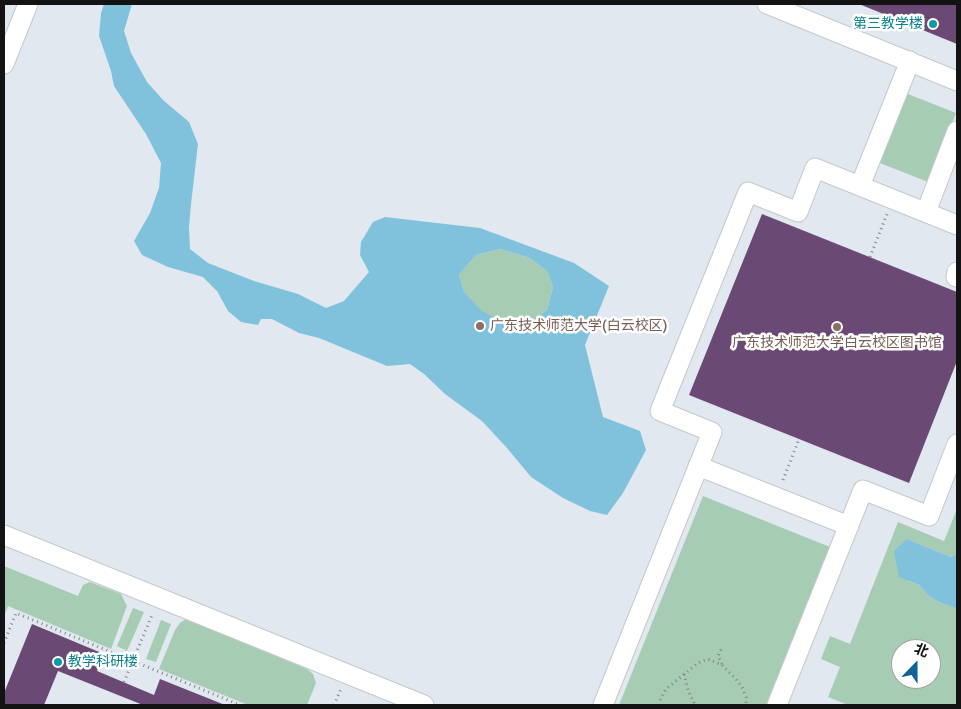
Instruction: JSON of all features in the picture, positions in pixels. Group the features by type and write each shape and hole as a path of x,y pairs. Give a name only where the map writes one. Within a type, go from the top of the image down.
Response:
{"lane":[{"path":"4,64 28,4"},
{"path":"767,4 957,80"},
{"path":"860,186 910,61"},
{"path":"926,212 957,131"},
{"path":"603,705 712,432 660,411 748,192 798,212 815,168 957,225"},
{"path":"957,272 957,277"},
{"path":"777,705 863,490 929,516 957,444"},
{"path":"698,466 849,526"},
{"path":"4,535 424,705"}],"path":[{"path":"870,257 893,200"},
{"path":"776,497 799,439"},
{"path":"124,682 159,598"},
{"path":"4,643 16,613 240,705"},
{"path":"722,648 718,656 722,665"},
{"path":"660,705 660,700 666,689 698,663 708,659 722,665 736,678 742,687 746,698 746,705"},
{"path":"684,674 688,690 695,705"}],"shaded area":[{"name":"广东技术师范大学(白云校区)","path":"4,4 957,4 957,705 4,705"}],"green space":[{"path":"908,94 956,113 928,182 880,163"},
{"path":"500,249 530,258 547,271 553,287 547,310 529,323 510,326 482,312 464,292 459,275 476,255"},
{"path":"703,496 830,547 766,705 619,705"},
{"path":"957,509 957,553 951,557 907,539 908,581 919,585 930,597 957,609 957,705 848,705 828,697 840,667 821,659 830,636 850,644 898,522 944,541"},
{"path":"4,566 78,596 83,585 90,582 121,594 127,606 111,649 8,606 4,616"},
{"path":"133,608 144,612 127,651 117,646"},
{"path":"186,619 307,669 313,674 316,683 307,705 248,705 159,669 175,630"},
{"path":"161,620 171,624 156,662 146,659"}],"water":[{"path":"104,4 132,4 124,31 131,53 147,82 163,100 189,122 198,144 189,228 190,249 208,263 254,281 298,294 326,308 344,301 369,272 360,255 361,242 373,222 385,217 480,228 574,263 609,286 585,345 603,417 640,431 646,450 623,493 607,515 590,511 563,498 531,477 482,421 445,394 424,374 410,364 387,366 319,338 299,333 272,319 261,319 258,325 241,322 228,311 217,291 203,277 168,267 142,255 134,241 150,213 159,188 161,163 146,134 114,86 99,36 101,13","holes":["500,249 530,258 547,271 553,287 547,310 529,323 510,326 482,311 464,292 459,275 476,255"]},
{"path":"907,539 951,557 957,553 957,609 930,597 919,585 899,577 894,551"}],"building":[{"name":"第三教学楼","path":"859,4 957,4 957,44"},
{"name":"广东技术师范大学白云校区图书馆","path":"762,214 957,292 957,361 909,483 689,395"},
{"name":"教学科研楼","path":"32,624 104,654 97,671 154,695 160,679 225,705 143,705 58,671 44,705 4,705 4,693"}],"place":[{"name":"第三教学楼","path":"933,24"},
{"name":"广东技术师范大学(白云校区)","path":"480,326"},
{"name":"广东技术师范大学白云校区图书馆","path":"837,327"},
{"name":"教学科研楼","path":"58,662"}]}
